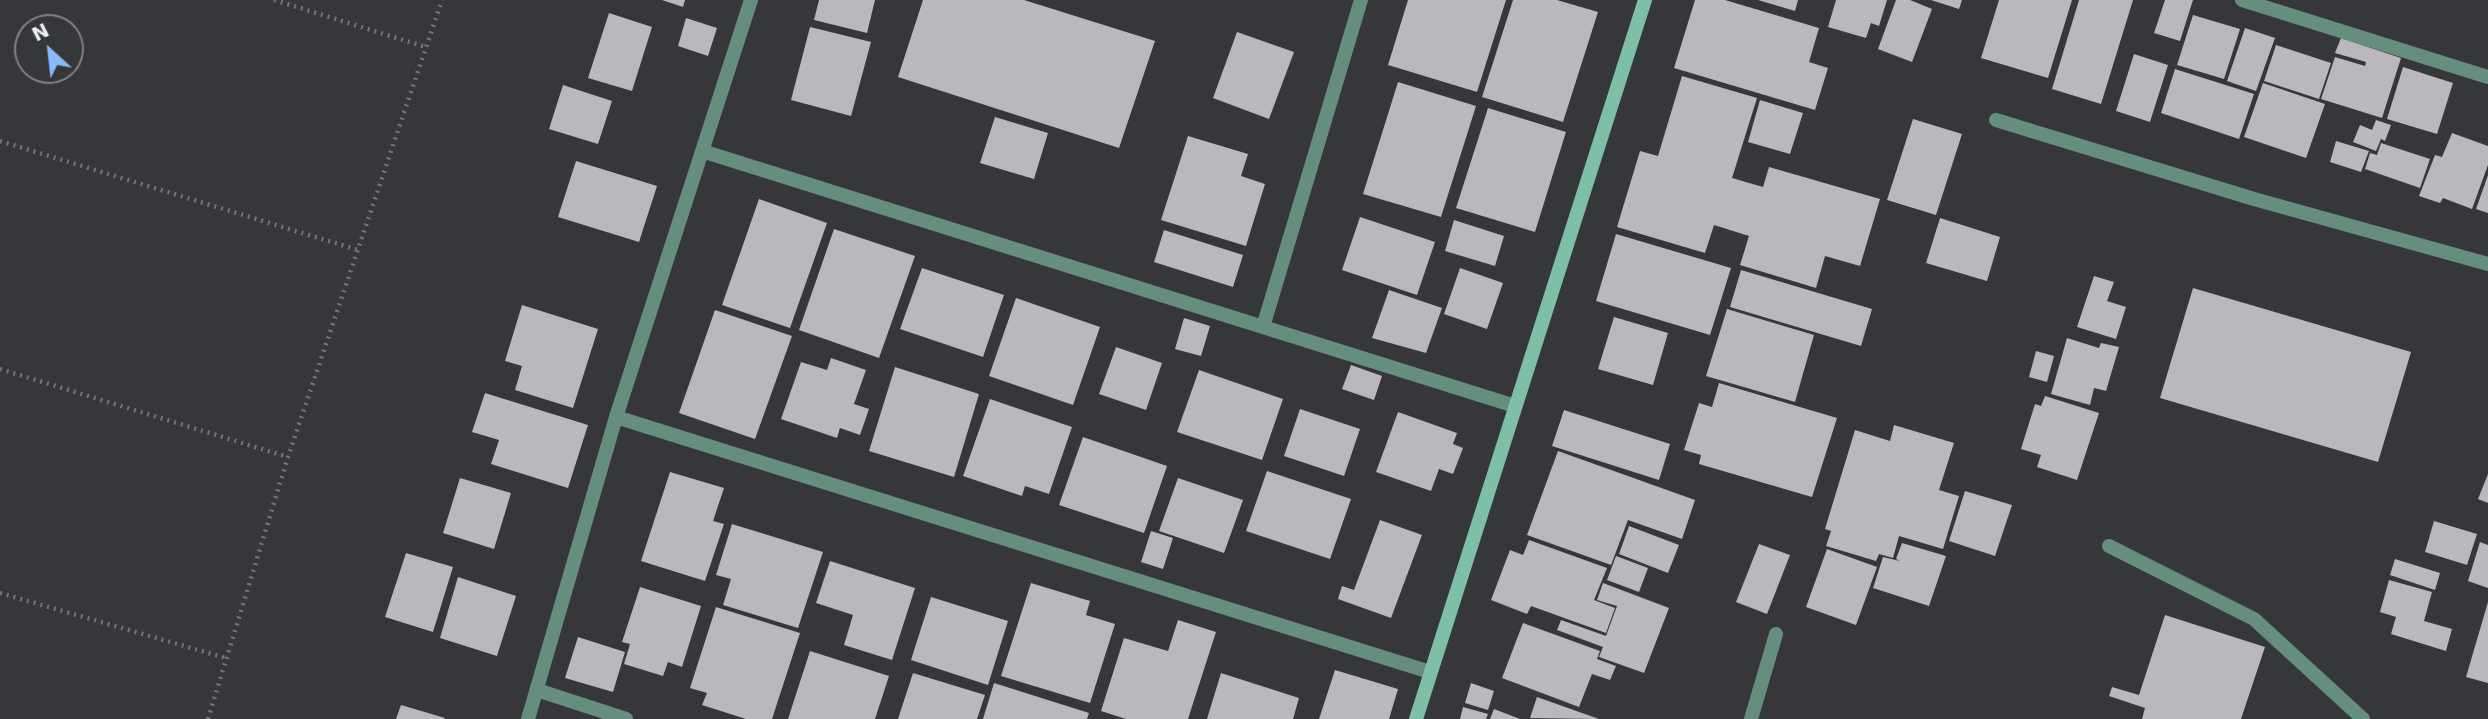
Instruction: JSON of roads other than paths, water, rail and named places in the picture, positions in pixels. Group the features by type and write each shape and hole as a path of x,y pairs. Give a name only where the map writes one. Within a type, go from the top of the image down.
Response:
{"street":[{"path":"528,719 616,417 751,0"},
{"path":"1263,327 1361,0"},
{"path":"1416,719 1645,0"},
{"path":"2242,0 2488,77"},
{"path":"1996,120 2254,199 2488,264"},
{"path":"702,151 1515,406"},
{"path":"616,417 1430,672"},
{"path":"2109,546 2254,619 2363,719"},
{"path":"1751,719 1776,634"},
{"path":"537,690 626,719"}]}
